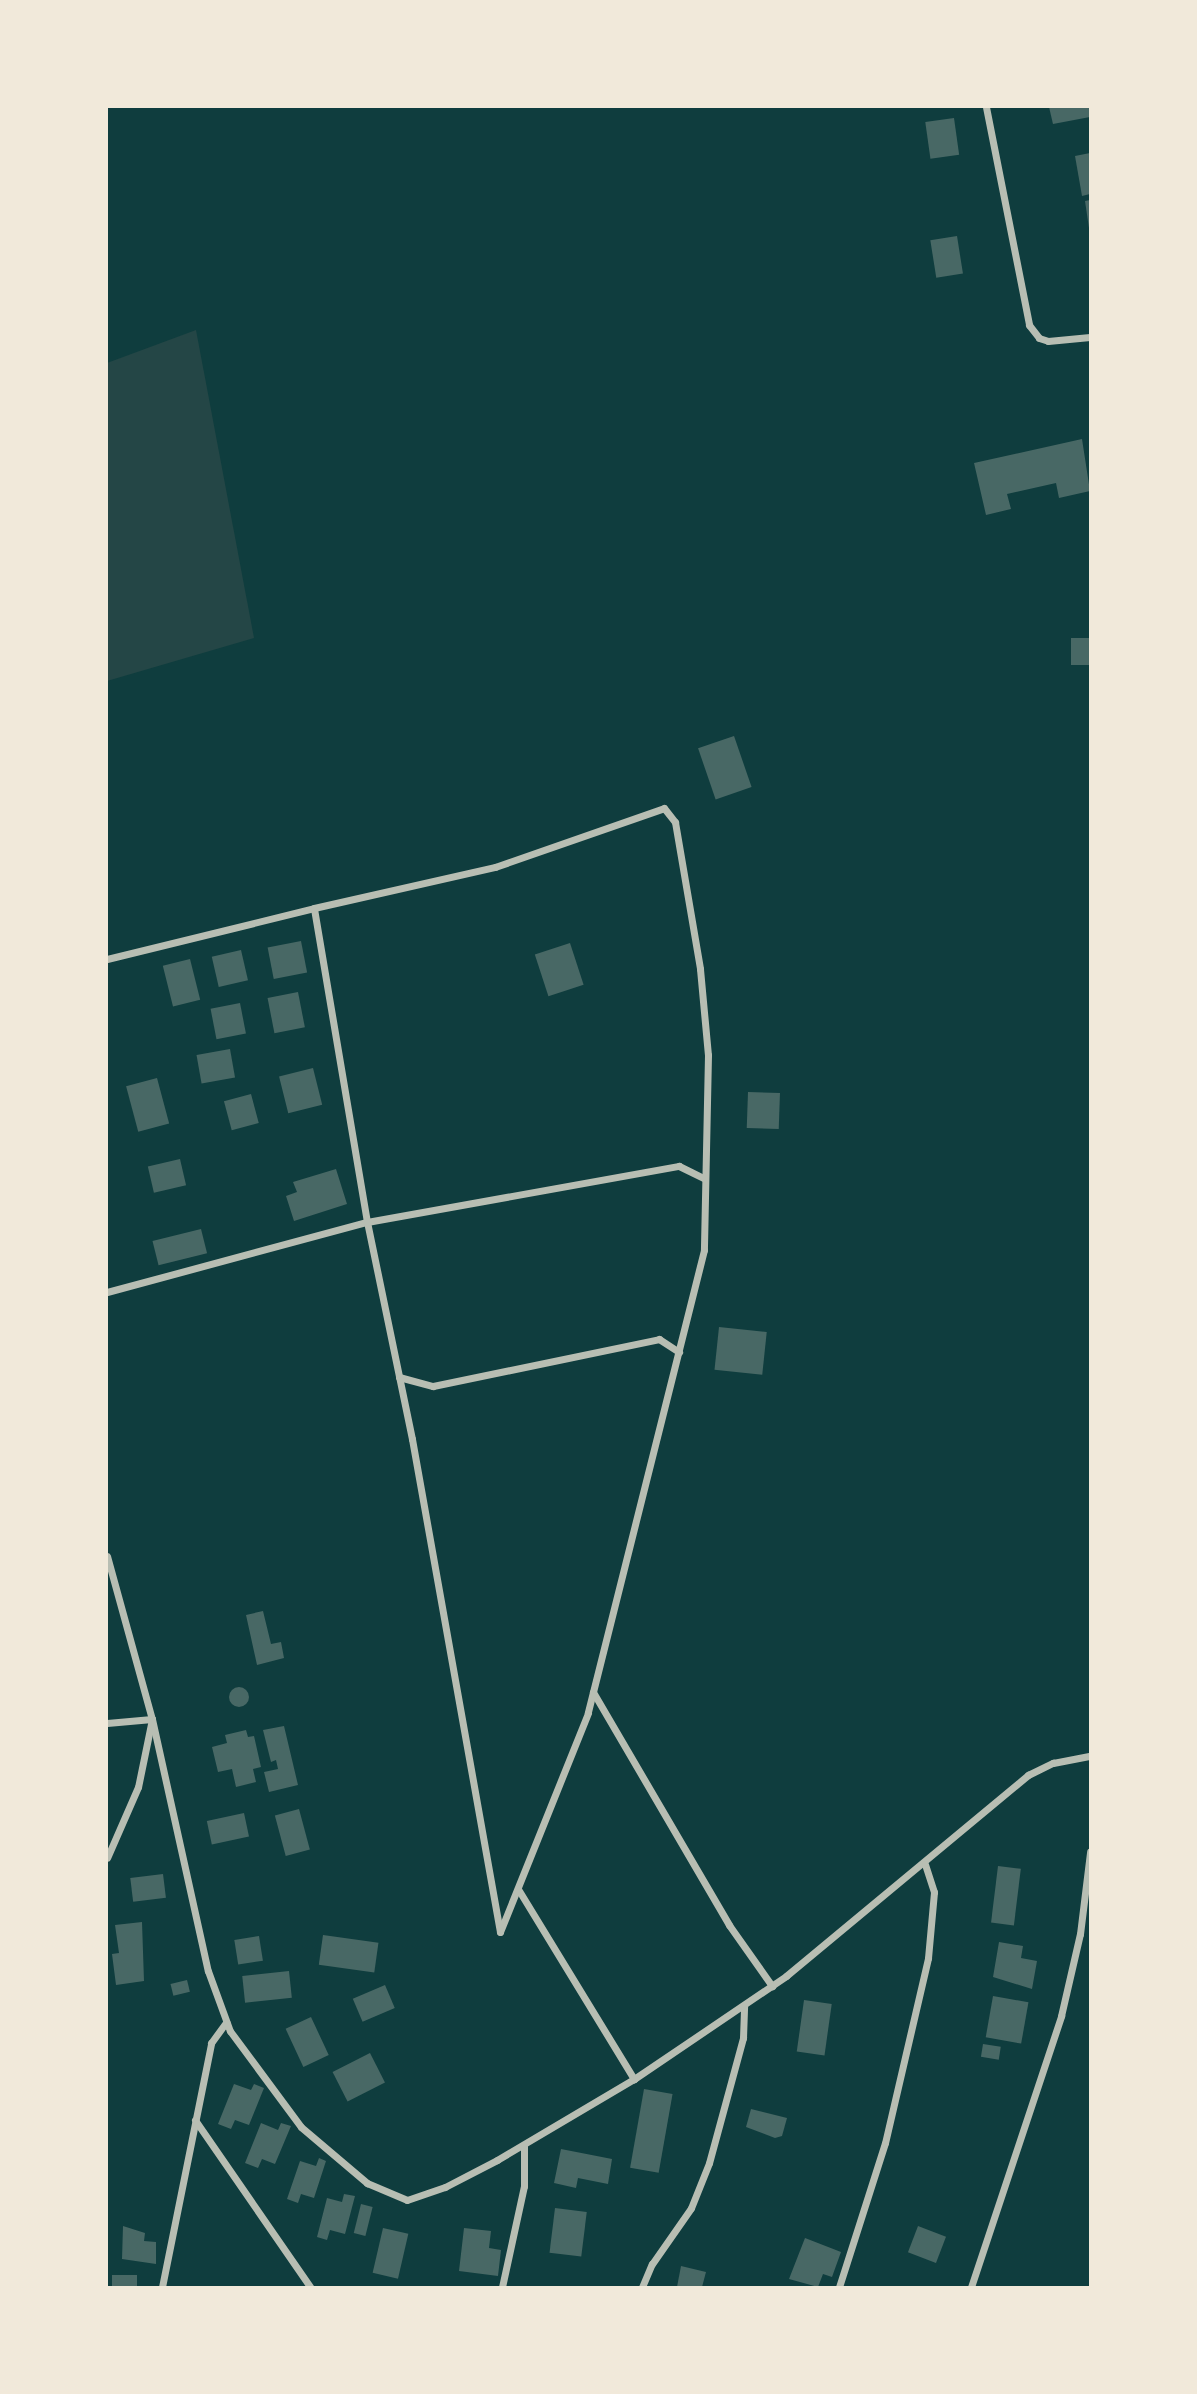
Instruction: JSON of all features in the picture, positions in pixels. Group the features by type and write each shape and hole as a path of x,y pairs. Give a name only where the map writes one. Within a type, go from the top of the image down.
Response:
{"street":[{"path":"986,107 1029,325 1039,338 1048,341 1090,337"},
{"path":"107,959 314,908 495,867 664,808 675,822 700,970 708,1055 704,1178 705,1250 593,1692 565,1778 500,1932 399,1377 366,1222 314,908"},
{"path":"107,1292 366,1222 679,1166 704,1178"},
{"path":"399,1377 433,1386 659,1339 679,1352"},
{"path":"107,1556 152,1719 208,1971 226,2022 301,2127 382,2193 407,2200 423,2197 524,2144 634,2079 772,1986 925,1864 1028,1775 1053,1763 1090,1756"},
{"path":"593,1692 729,1925 772,1986"},
{"path":"107,1723 152,1719"},
{"path":"107,1858 138,1787 152,1719"},
{"path":"971,2287 1061,2016 1080,1934 1090,1852"},
{"path":"839,2287 885,2143 929,1958 934,1892 925,1864"},
{"path":"518,1889 634,2079"},
{"path":"642,2287 652,2264 691,2208 709,2163 743,2038 744,2006"},
{"path":"162,2287 211,2043 226,2022"},
{"path":"195,2120 310,2287"},
{"path":"502,2287 524,2186 524,2144"}],"shaded area":[{"path":"196,330 254,638 107,681 107,363"}],"building":[{"path":"1049,107 1090,107 1090,117 1053,124"},
{"path":"954,118 959,155 930,159 925,122"},
{"path":"1090,153 1090,194 1082,196 1075,156"},
{"path":"1090,200 1090,228 1089,228 1085,201"},
{"path":"957,236 963,274 936,278 930,240"},
{"path":"1082,439 1090,491 1059,498 1056,483 1007,494 1011,509 986,515 974,463"},
{"path":"1071,638 1090,638 1090,665 1071,665"},
{"path":"734,736 752,787 716,799 698,748"},
{"path":"301,941 307,972 274,979 268,947"},
{"path":"570,943 584,985 548,996 535,954"},
{"path":"241,950 248,980 219,987 212,957"},
{"path":"190,959 200,1000 173,1007 163,966"},
{"path":"298,992 305,1027 274,1033 268,998"},
{"path":"240,1003 246,1033 216,1039 211,1009"},
{"path":"230,1049 235,1078 202,1083 197,1055"},
{"path":"313,1068 322,1105 288,1113 279,1076"},
{"path":"157,1078 169,1123 138,1132 126,1086"},
{"path":"748,1092 780,1093 779,1129 747,1128"},
{"path":"251,1094 259,1123 232,1130 224,1101"},
{"path":"180,1159 186,1185 154,1193 148,1166"},
{"path":"336,1169 347,1204 294,1221 286,1196 297,1192 293,1182"},
{"path":"201,1229 207,1253 159,1265 152,1241"},
{"path":"719,1327 767,1332 762,1375 715,1370"},
{"path":"263,1611 271,1644 281,1642 284,1658 257,1665 246,1615"},
{"path":"235,1687 243,1687 249,1697 243,1707 235,1707 229,1701 229,1693"},
{"path":"284,1726 298,1785 269,1792 264,1772 278,1769 276,1760 271,1762 263,1730"},
{"path":"246,1730 248,1737 254,1736 261,1767 253,1769 256,1782 236,1787 232,1769 218,1772 212,1747 227,1743 225,1735"},
{"path":"299,1809 310,1850 286,1856 275,1815"},
{"path":"244,1813 249,1836 212,1844 207,1821"},
{"path":"998,1866 1021,1869 1014,1925 991,1923"},
{"path":"163,1874 166,1898 133,1902 130,1878"},
{"path":"142,1922 144,1981 116,1985 112,1954 119,1953 115,1925"},
{"path":"323,1935 378,1943 374,1973 319,1965"},
{"path":"259,1936 263,1961 238,1965 234,1940"},
{"path":"999,1942 1023,1946 1021,1958 1037,1961 1032,1989 993,1977"},
{"path":"289,1971 292,1998 245,2003 242,1976"},
{"path":"187,1980 190,1992 173,1996 171,1984"},
{"path":"385,1985 395,2008 363,2022 353,1999"},
{"path":"993,1996 1028,2002 1021,2044 986,2037"},
{"path":"804,2000 832,2004 824,2055 797,2051"},
{"path":"311,2017 329,2055 303,2067 286,2029"},
{"path":"983,2044 1001,2047 999,2060 981,2057"},
{"path":"370,2053 385,2082 348,2101 333,2072"},
{"path":"234,2084 251,2090 254,2084 264,2088 249,2125 235,2120 231,2129 218,2124"},
{"path":"644,2089 673,2094 659,2173 630,2168"},
{"path":"751,2109 787,2118 782,2136 775,2138 746,2127"},
{"path":"261,2123 278,2130 281,2123 291,2126 275,2164 262,2159 258,2168 245,2163"},
{"path":"561,2149 612,2159 608,2184 578,2178 576,2188 554,2183"},
{"path":"319,2158 326,2161 314,2198 301,2194 298,2203 287,2199 300,2161 316,2166"},
{"path":"344,2194 355,2196 345,2234 330,2230 327,2240 317,2237 327,2198 342,2202"},
{"path":"361,2204 373,2207 365,2236 354,2233"},
{"path":"555,2208 587,2212 581,2257 550,2253"},
{"path":"123,2226 145,2233 144,2241 156,2242 156,2264 122,2259"},
{"path":"918,2226 946,2237 936,2263 908,2252"},
{"path":"383,2228 408,2234 398,2279 373,2273"},
{"path":"464,2228 491,2231 489,2248 501,2250 498,2276 459,2271"},
{"path":"805,2238 841,2252 832,2277 823,2274 818,2287 789,2279"},
{"path":"681,2266 706,2272 702,2287 677,2287"},
{"path":"112,2275 137,2275 137,2287 112,2287"}]}
